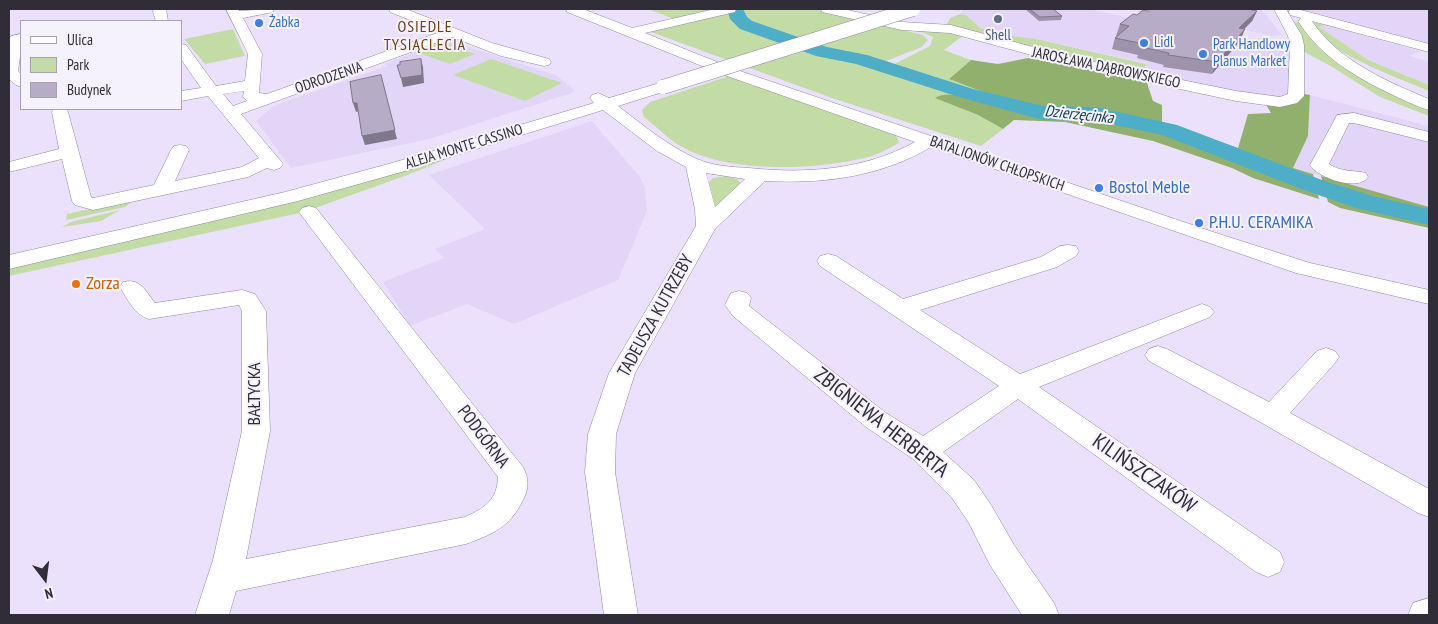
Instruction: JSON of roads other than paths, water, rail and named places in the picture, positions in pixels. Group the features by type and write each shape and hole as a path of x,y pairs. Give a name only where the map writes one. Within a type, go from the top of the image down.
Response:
{"street":[{"path":"268,9 234,12 255,54 251,97 270,99"},
{"path":"395,9 524,58 544,62"},
{"name":"BATALIONÓW CHŁOPSKICH","path":"572,9 732,73 1304,268 1429,297"},
{"path":"630,33 728,9"},
{"name":"JAROSŁAWA DĄBROWSKIEGO","path":"827,9 902,26 951,30 1072,62 1268,102 1291,100 1296,96 1297,45 1295,36 1280,9"},
{"name":"ALEJA MONTE CASSINO","path":"658,84 888,9"},
{"name":"ALEJA MONTE CASSINO","path":"9,262 228,212 406,165 602,101 913,9"},
{"path":"1280,9 1429,48"},
{"path":"1310,16 1305,21 1315,37 1340,58 1369,76 1429,105"},
{"name":"ODRODZENIA","path":"231,112 454,32"},
{"path":"20,38 16,39 17,60 10,72 20,81"},
{"path":"62,110 68,152 82,200 93,204 248,171 272,162 212,91 182,49"},
{"path":"182,96 251,85"},
{"path":"602,101 671,153 695,165 761,176 812,177 854,171 886,161 929,141"},
{"name":"ALEJA MONTE CASSINO","path":"9,251 160,219 299,185 602,101"},
{"path":"1359,177 1355,180 1327,171 1319,165 1343,118 1354,118 1429,137"},
{"path":"161,190 180,150"},
{"path":"9,167 68,152"},
{"path":"695,165 706,226"},
{"name":"TADEUSZA KUTRZEBY","path":"621,615 600,472 602,434 622,373 706,226 761,176"},
{"name":"PODGÓRNA","path":"224,578 466,530 484,522 502,510 514,488 512,475 365,282 309,212"},
{"path":"901,308 1049,262 1068,251"},
{"name":"KILIŃSZCZAKÓW","path":"828,260 1020,386 1268,562"},
{"name":"BAŁTYCKA","path":"131,287 149,311 242,298 247,299 254,310 256,431 224,578 212,615"},
{"name":"ZBIGNIEWA HERBERTA","path":"739,298 737,305 740,311 876,420 923,451 963,489 980,514 1002,555 1042,615"},
{"path":"923,451 1036,377 1202,312"},
{"path":"1158,355 1429,504"},
{"path":"1272,416 1326,357"},
{"path":"1425,615 1429,614"}],"waterway":[{"name":"Dzierżęcinka","path":"735,9 739,19 746,25 823,52 860,59 966,93 1043,113 1096,114 1169,130 1313,185 1365,202 1429,217"}],"place":[{"name":"Shell","path":"998,19"},
{"name":"Żabka","path":"259,23"},
{"name":"Lidl","path":"1144,43"},
{"name":"Park Handlowy Planus Market","path":"1203,54"},
{"name":"Bostol Meble","path":"1099,188"},
{"name":"P.H.U. CERAMIKA","path":"1199,223"},
{"name":"Zorza","path":"76,284"}],"district":[{"name":"OSIEDLE TYSIĄCLECIA","path":"425,36"}]}
